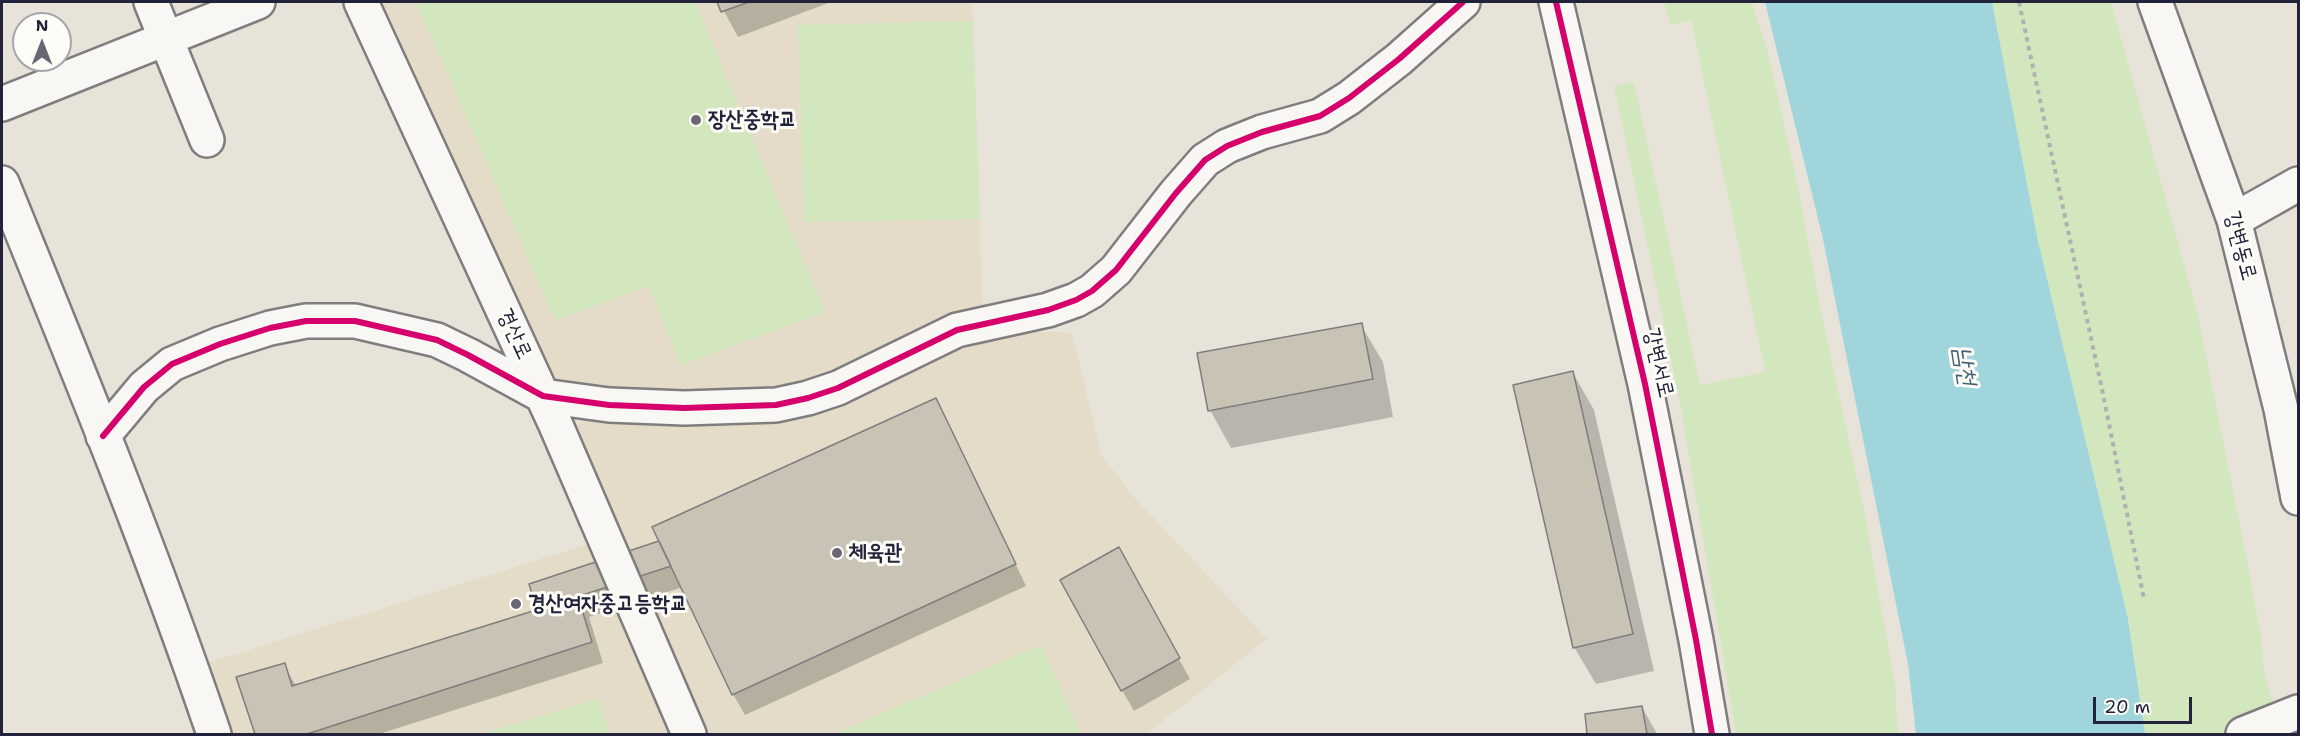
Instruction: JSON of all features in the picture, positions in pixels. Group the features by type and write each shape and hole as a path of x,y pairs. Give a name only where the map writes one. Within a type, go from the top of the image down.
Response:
{"street":[{"path":"151,2 207,140"},
{"path":"2,104 258,2"},
{"name":"경산로","path":"361,2 543,396 689,735"},
{"path":"103,436 144,387 172,364 219,344 270,328 306,321 355,321 437,340 543,396 609,405 684,408 776,405 838,388 957,330 1048,310 1076,300 1092,291 1116,270 1205,160 1227,146 1262,132 1320,116 1349,98 1399,59 1462,2"},
{"name":"강변서로","path":"1556,2 1645,384 1696,640 1712,735"},
{"name":"강변동로","path":"2155,2 2234,220 2281,409 2298,498"},
{"path":"2,183 103,436 184,648 214,735"},
{"path":"2234,220 2298,184"},
{"path":"2243,735 2298,712"}],"path":[{"path":"2019,2 2101,382 2144,599"}],"shaded area":[{"path":"362,2 972,2 983,324 969,330 1072,333 1101,454 1133,496 1267,639 1149,734 214,734 191,668 605,539 559,432 614,406 543,396"}],"green space":[{"path":"416,2 695,2 825,312 681,365 649,286 555,320"},
{"path":"1664,2 1752,2 1769,56 1797,183 1822,316 1864,510 1895,685 1898,734 1736,734 1679,397 1614,86 1634,82 1700,385 1765,372 1691,20 1671,25"},
{"path":"1992,2 2111,2 2197,311 2261,636 2264,672 2282,734 2145,734 2128,619 2038,241"},
{"path":"973,21 980,219 804,222 798,25"},
{"path":"1041,645 1081,734 834,734"},
{"path":"598,699 610,734 481,734"}],"water":[{"name":"남천","path":"1765,2 1992,2 2038,241 2128,619 2145,734 1916,734 1908,664 1823,239"}],"building":[{"path":"717,2 749,2 721,12"},
{"path":"1362,323 1373,379 1208,411 1197,353"},
{"path":"1573,371 1633,634 1573,648 1513,385"},
{"name":"체육관","path":"936,398 1016,564 732,695 652,527"},
{"path":"659,541 671,566 537,610 529,584"},
{"path":"1119,547 1180,658 1121,691 1060,580"},
{"path":"578,597 592,642 307,734 255,734 236,677 285,663 292,686"},
{"path":"1642,706 1647,734 1587,734 1585,714"}],"cycle path":[{"path":"103,436 144,387 172,364 220,344 270,328 306,321 355,321 437,340 543,396 609,405 684,408 776,405 808,398 838,388 957,330 1048,310 1076,300 1092,291 1116,270 1205,160 1227,146 1262,132 1320,116 1349,98 1399,59 1463,2"},
{"path":"1556,2 1645,384 1696,640 1712,734"}],"place":[{"name":"장산중학교","path":"696,120"},
{"name":"체육관","path":"837,553"},
{"name":"경산여자중고등학교","path":"516,604"}]}
